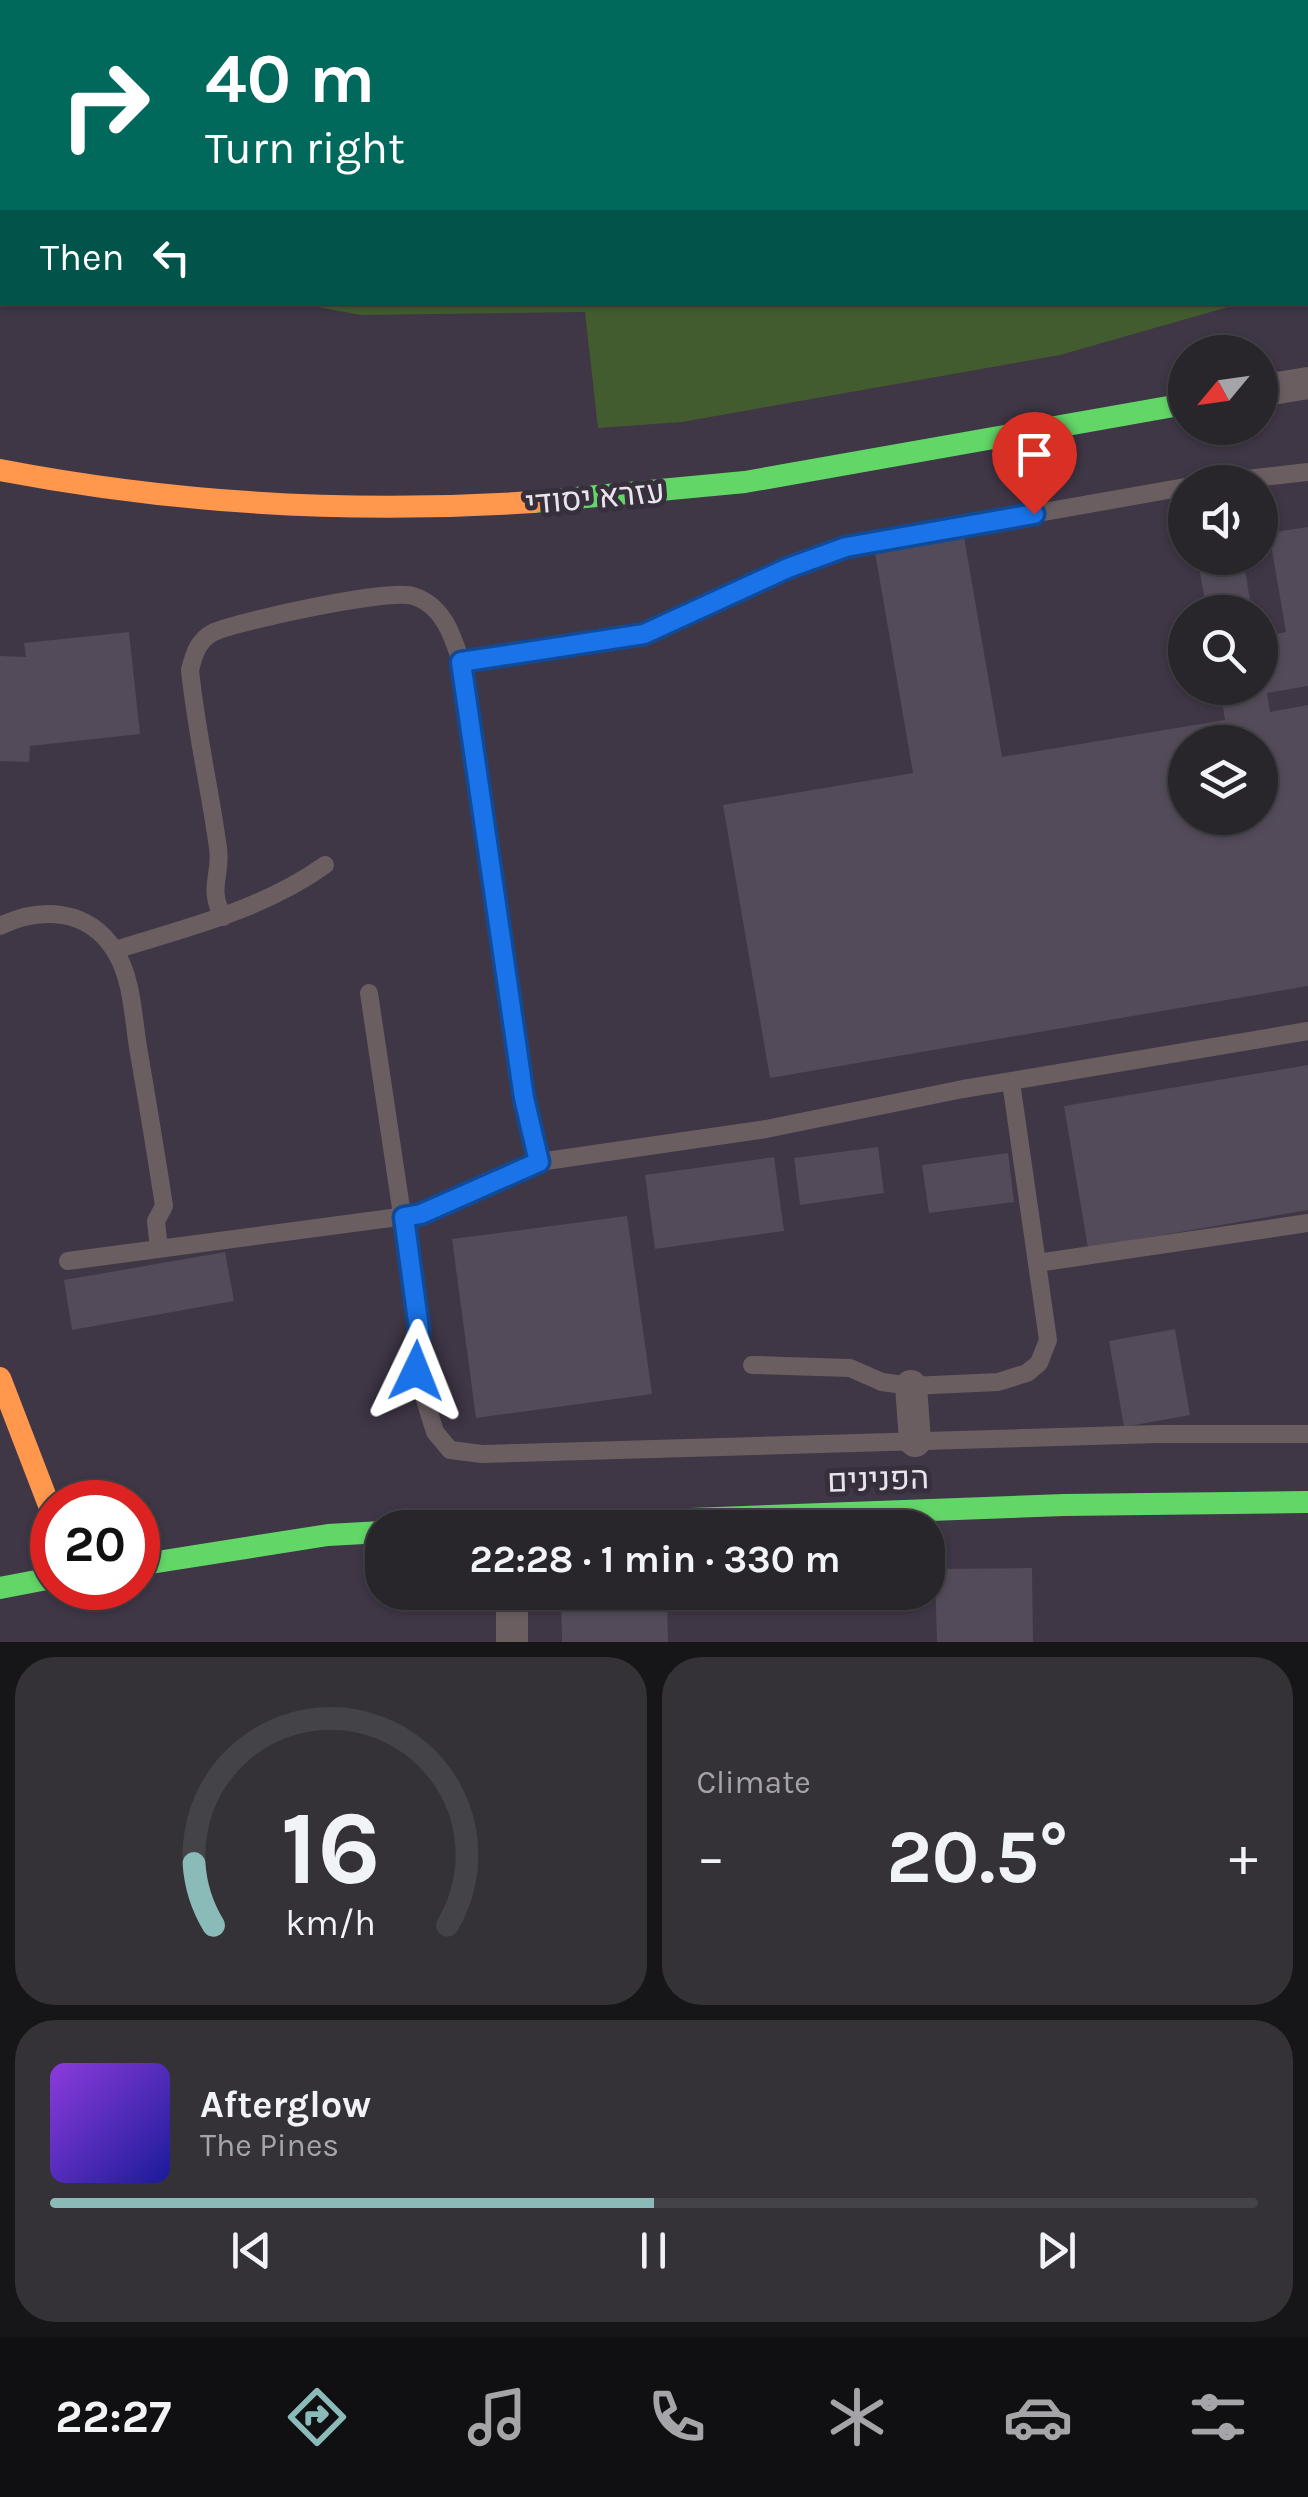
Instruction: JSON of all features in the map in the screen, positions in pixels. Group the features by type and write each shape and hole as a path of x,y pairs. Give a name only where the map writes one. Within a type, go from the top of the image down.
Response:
{"street":[{"path":"1278,388 1308,382"},
{"name":"עזרא יסודי","path":"0,470 81,488 265,504 406,508 555,503 742,482 1168,407"},
{"path":"0,1378 40,1480"},
{"path":"911,1386 914,1441"},
{"name":"הפנינים","path":"933,1510 1308,1502"},
{"path":"160,1561 365,1533"},
{"path":"0,1588 30,1582"},
{"path":"512,1610 512,1642"}],"lane":[{"path":"1278,475 1308,472"},
{"path":"461,662 644,634 788,568 846,547 1168,490"},
{"path":"223,917 214,901 219,855 191,682 195,648 211,633 251,622 379,596 413,595 439,612 452,633 461,662 524,1098 539,1162"},
{"path":"115,950 270,900 325,866"},
{"path":"0,926 40,915 68,914 91,926 115,950 128,986 164,1206 156,1222 159,1249"},
{"path":"370,993 419,1329 416,1371 434,1432 450,1450 482,1454 1308,1434"},
{"path":"68,1261 421,1214 539,1162 766,1130 1010,1082 1308,1031"},
{"path":"752,1365 850,1368 882,1382 911,1386 998,1382 1027,1373 1038,1363 1048,1340 1010,1082"},
{"path":"1036,1263 1308,1223"}],"shaded area":[{"path":"0,305 1308,305 1308,1642 0,1642"}],"green space":[{"path":"308,305 1235,305 1060,355 682,422 598,428 585,312 361,315"}],"building":[{"path":"1308,527 1308,686 1278,691 1278,634 1286,632 1276,575 1278,532"},
{"path":"964,537 1002,757 1168,729 1168,835 1278,835 1278,725 1195,725 1225,720 1223,705 1269,705 1270,712 1308,705 1308,986 770,1078 723,805 913,773 875,552"},
{"path":"1200,575 1246,575 1249,595 1204,595"},
{"path":"129,632 140,734 30,746 29,762 0,761 0,656 26,657 24,643"},
{"path":"1308,1065 1308,1210 1088,1248 1064,1106"},
{"path":"878,1147 884,1193 800,1205 794,1158"},
{"path":"1008,1153 1014,1202 929,1213 922,1165"},
{"path":"774,1157 784,1231 655,1249 645,1175"},
{"path":"627,1216 652,1394 476,1418 452,1239"},
{"path":"225,1252 234,1301 72,1330 64,1280"},
{"path":"1175,1329 1190,1415 1124,1427 1109,1341"},
{"path":"1032,1568 1033,1642 937,1642 936,1610 945,1610 945,1569"},
{"path":"561,1610 667,1610 668,1642 562,1642"}],"traffic: fast":[{"path":"533,502 745,482 1168,407"},
{"path":"930,1510 1308,1502"},
{"path":"160,1562 328,1535 365,1533"},
{"path":"0,1588 30,1582"}],"traffic: slow":[{"path":"0,470 133,491 265,503 399,507 533,502"},
{"path":"0,1378 39,1480"}],"route":[{"path":"416,1371 419,1329 404,1217 421,1214 539,1162 524,1098 461,662 644,634 788,568 846,547 1034,514"}]}
